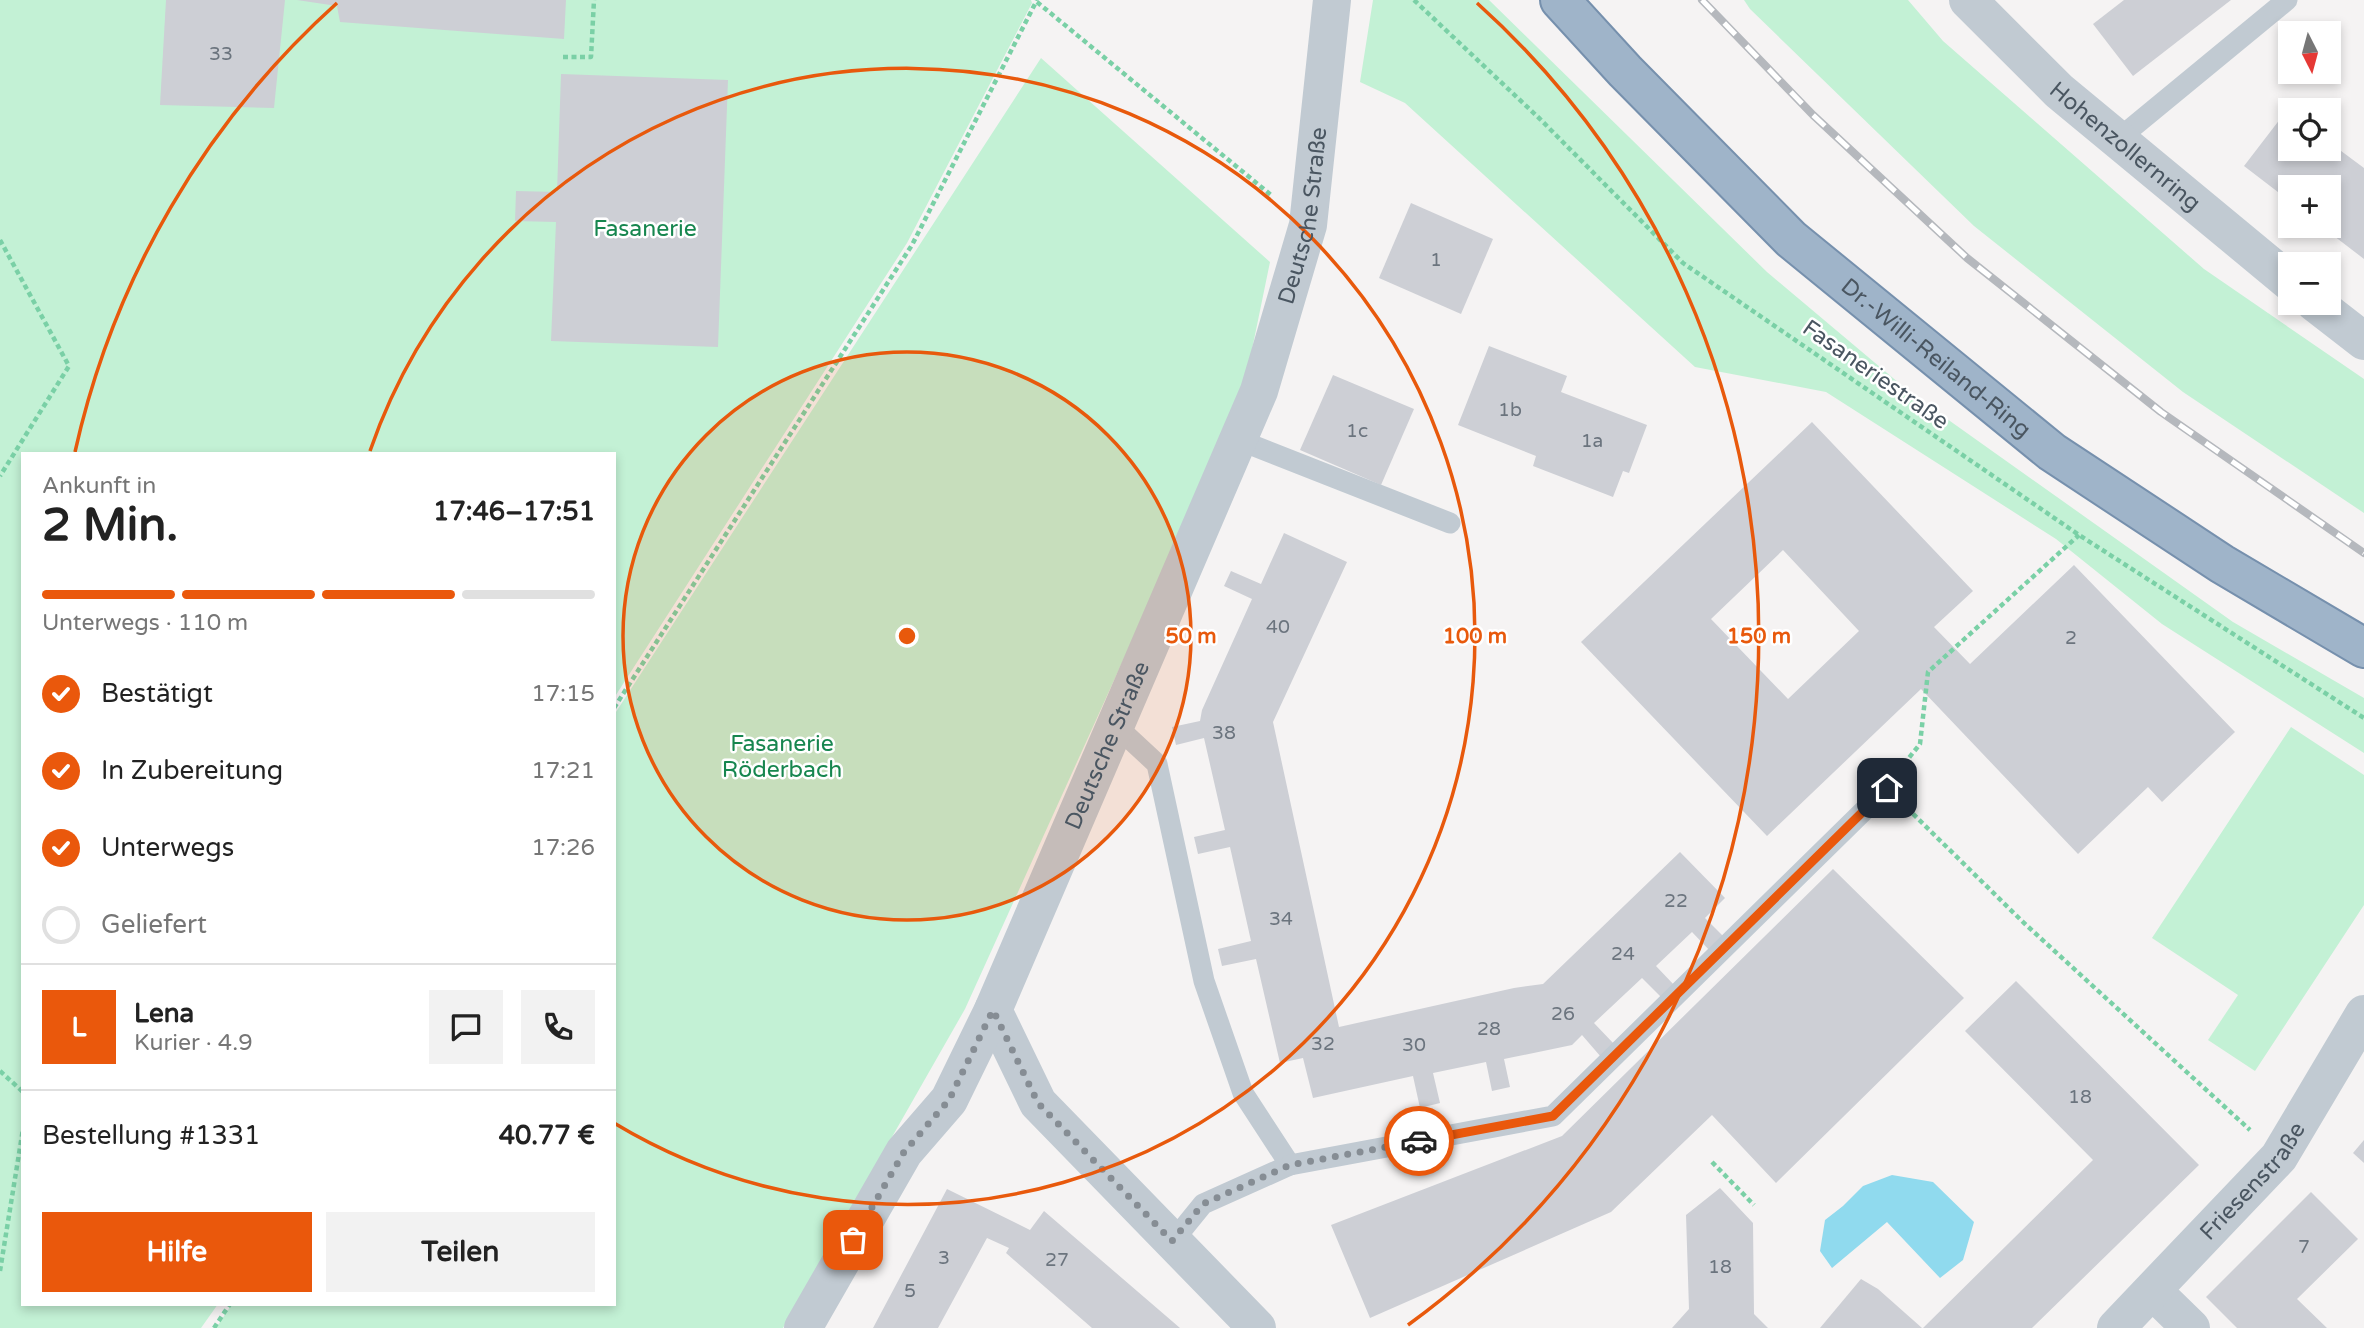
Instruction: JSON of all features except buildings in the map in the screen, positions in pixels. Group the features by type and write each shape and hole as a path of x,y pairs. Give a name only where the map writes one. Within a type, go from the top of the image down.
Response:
{"highway":[{"name":"Dr.-Willi-Reiland-Ring","path":"1560,0 1625,71 1791,240 2042,444 2222,564 2364,648"}],"street":[{"name":"Deutsche Straße","path":"803,1328 904,1152 949,1100 993,1010 1259,391 1308,225 1332,0"},
{"name":"Hohenzollernring","path":"1977,3 2059,90 2278,272"},
{"path":"2330,315 2364,341"},
{"path":"993,1010 1038,1103 1257,1328"},
{"name":"Friesenstraße","path":"2116,1328 2279,1157 2364,1014"},
{"path":"2153,1291 2191,1328"}],"lane":[{"path":"2118,140 2287,0"},
{"path":"1239,440 1450,523"},
{"path":"1115,726 1157,764 1204,981 1243,1093 1290,1165"},
{"path":"1172,1241 1203,1204 1290,1165 1553,1116 1887,788"}],"path":[{"path":"563,57 591,57 594,0"},
{"name":"Fasaneriestraße","path":"1414,0 1539,119 1683,263 2079,535 2364,718"},
{"path":"616,705 912,245 1037,1 1308,225"},
{"path":"0,240 69,366 0,476"},
{"path":"2079,535 1928,672 1920,744 1887,788 2024,923 2279,1157"},
{"path":"0,1072 21,1090"},
{"path":"0,1271 21,1141"},
{"path":"1712,1162 1754,1205"},
{"path":"214,1328 229,1306"}],"green space":[{"name":"Fasanerie","path":"0,0 1031,0 1032,3 907,243 616,695 616,452 21,452 21,1306 217,1306 201,1328 0,1328"},
{"path":"1373,0 1489,0 1767,272 1912,394 2233,622 2364,698 2364,753 2162,624 2056,539 1826,392 1695,367 1405,103 1360,82"},
{"path":"1744,0 1908,0 1943,41 2204,269 2364,379 2364,513 2183,392 1974,226 1750,9"},
{"name":"Fasanerie Röderbach","path":"1041,58 1270,262 1242,398 965,1009 783,1328 216,1328 231,1306 616,1306 616,712"},
{"path":"2291,727 2364,775 2364,905 2255,1071 2208,1040 2238,995 2152,938"}],"water":[{"path":"1892,1175 1933,1182 1974,1222 1963,1260 1940,1278 1887,1222 1832,1268 1820,1251 1825,1220 1863,1186"}],"railway":[{"path":"1702,0 1813,115 1967,258 2161,412 2364,553"}],"way so far":[{"path":"853,1240 904,1152 949,1100 993,1010 1038,1103 1172,1241 1203,1204 1290,1165 1419,1141"}],"route":[{"path":"1419,1141 1553,1116 1887,788"}]}
